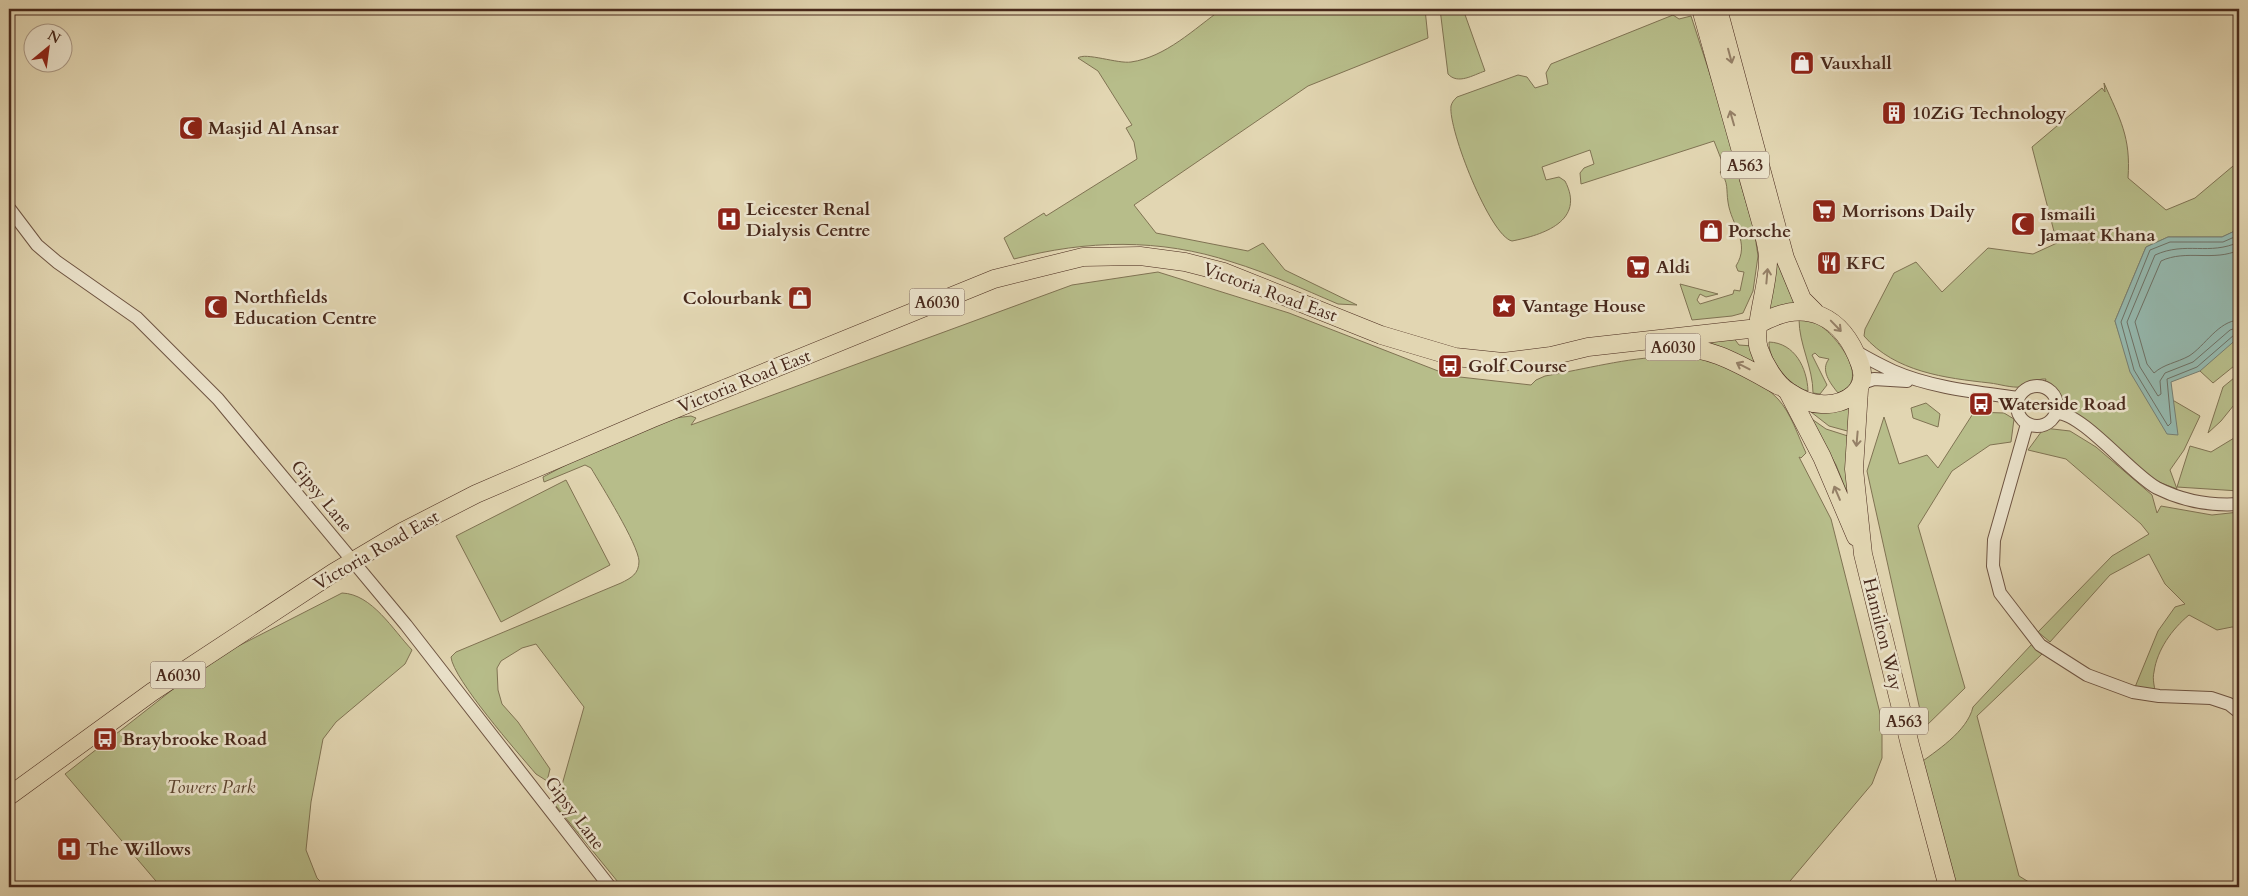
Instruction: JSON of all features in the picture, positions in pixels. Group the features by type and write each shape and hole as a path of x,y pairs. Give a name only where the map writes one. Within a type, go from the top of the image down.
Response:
{"highway":[{"name":"A563","path":"1702,9 1767,250 1765,289 1758,326 1757,344 1769,368 1787,391 1805,401 1821,404 1845,400 1860,387 1861,366 1855,351 1837,325 1815,312 1802,299 1785,258 1718,9"},
{"name":"Victoria Road East","path":"9,796 147,695 353,561 476,494 653,418 994,279 1083,257 1140,256 1185,262 1224,272 1381,334 1455,357 1503,362 1551,356 1588,347 1758,326"},
{"path":"1758,326 1787,314 1815,312"},
{"name":"Victoria Road East","path":"1551,356 1614,356 1674,347 1698,350 1731,360 1787,391"},
{"name":"Hamilton Way","path":"1860,387 1854,469 1864,554 1910,745 1948,887"},
{"name":"Hamilton Way","path":"1787,391 1822,457 1864,554"}],"street":[{"name":"Gipsy Lane","path":"9,208 37,245 56,262 137,318 218,399 353,561 498,740 610,887"},
{"path":"1855,351 1894,371 1925,381 1955,389 2018,398"},
{"path":"1860,387 1874,378 1925,381"},
{"path":"2056,413 2056,398 2044,387 2032,386 2022,392 2018,398 2019,415 2027,424 2032,426 2044,425 2056,413 2064,412 2158,488 2197,503 2239,504"},
{"path":"2027,424 1994,540 1993,566 2000,593 2040,645 2086,676 2133,692 2159,696 2211,698 2229,704 2239,712"}],"green space":[{"path":"1222,9 1425,9 1428,38 1308,86 1134,205 1156,233 1248,251 1263,243 1285,270 1357,305 1338,304 1245,266 1205,254 1150,245 1123,244 1068,248 1014,259 1004,238 1044,213 1046,216 1137,159 1134,142 1126,128 1132,125 1098,71 1078,58 1087,56 1125,62 1144,59 1179,41"},
{"path":"1440,9 1463,9 1485,71 1461,79 1456,79 1448,74"},
{"path":"1714,9 1796,301 1794,305 1767,316 1772,272"},
{"path":"1673,15 1679,19 1691,16 1730,136 1734,161 1754,229 1758,256 1753,291 1743,313 1732,316 1692,320 1680,284 1718,294 1706,297 1700,294 1697,300 1700,304 1733,294 1734,290 1740,291 1744,272 1738,271 1736,266 1740,257 1741,241 1730,210 1726,183 1720,172 1725,169 1714,141 1581,184 1580,173 1584,168 1594,164 1590,150 1542,167 1546,180 1559,177 1565,181 1570,195 1570,206 1566,216 1548,230 1512,241 1503,235 1482,202 1463,158 1452,118 1451,106 1457,97 1518,75 1527,77 1535,88 1548,84 1546,73 1551,64"},
{"path":"2104,83 2126,139 2128,178 2166,210 2195,198 2239,161 2239,229 2222,237 2168,237 2146,247 2115,321 2133,377 2200,416 2184,450 2170,470 2177,489 2153,480 2057,410 2045,382 2046,379 2017,387 1956,379 1922,371 1890,358 1864,336 1865,329 1894,273 1916,262 1942,292 1988,248 2033,254 2057,243 2032,147 2102,88 2105,92"},
{"path":"1158,272 1289,313 1451,376 1531,385 1536,380 1545,376 1636,359 1666,357 1696,358 1724,365 1752,378 1778,399 1787,411 1806,453 1801,458 1799,457 1831,519 1882,721 1882,758 1872,784 1785,887 622,887 556,806 584,707 536,644 522,648 501,661 497,668 498,690 502,704 518,722 550,769 547,781 536,774 474,698 454,667 451,657 456,652 621,583 631,577 638,569 639,561 632,542 591,468 585,465 544,482 543,477 579,458 675,418 691,416 696,418 691,425 1072,285"},
{"path":"2239,289 2239,362 2213,383 2200,371"},
{"path":"1799,319 1818,324 1834,338 1848,358 1852,369 1852,379 1848,387 1838,393 1827,376 1825,368 1829,359 1819,357 1815,353 1812,355 1827,385 1820,394 1813,393 1811,374 1801,338"},
{"path":"1733,337 1739,345 1753,346 1762,367 1694,343"},
{"path":"1769,342 1778,343 1786,347 1798,358 1805,374 1808,391 1794,384 1781,372 1772,357"},
{"path":"2234,378 2238,400 2221,421 2208,433 2223,387"},
{"path":"1852,402 1851,432 1829,426 1811,412 1813,408"},
{"path":"1926,403 1940,414 1938,427 1913,418 1911,408"},
{"path":"1974,412 2004,413 2014,419 2011,442 1990,445 1952,471 1918,526 1965,688 1924,728 1867,471 1884,417 1899,464 1927,455 1938,468"},
{"path":"1809,417 1826,429 1851,437 1849,490 1846,490 1836,465"},
{"path":"2044,428 2070,431 2096,447 2152,495 2157,513 2161,506 2212,515 2239,512 2239,628 2232,627 2217,630 2189,615 2171,633 2158,656 2153,675 2156,696 2133,692 2158,631 2175,607 2185,604 2165,584 2149,554 2110,575 2050,642 2038,632 2112,556 2149,534 2141,524 2066,459 2028,450"},
{"path":"2239,435 2239,491 2177,487 2190,446 2211,452"},
{"path":"566,480 610,565 501,622 456,536"},
{"name":"Towers Park","path":"342,593 353,595 372,606 412,650 405,664 336,722 323,739 311,802 306,850 317,878 326,887 161,887 65,774 209,661"},
{"path":"2032,644 2042,654 1977,716 2019,876 2037,887 1948,887 1916,766 1958,733 1970,716 1973,707"}],"water":[{"path":"2239,229 2239,337 2200,371 2171,382 2178,435 2167,434 2130,372 2115,321 2146,247 2168,237 2222,237"}],"place":[{"name":"Vauxhall","path":"1802,63"},
{"name":"10ZiG Technology","path":"1894,113"},
{"name":"Masjid Al Ansar","path":"191,128"},
{"name":"Morrisons Daily","path":"1824,211"},
{"name":"Leicester Renal Dialysis Centre","path":"729,219"},
{"name":"Ismaili Jamaat Khana","path":"2023,224"},
{"name":"Porsche","path":"1711,231"},
{"name":"KFC","path":"1829,263"},
{"name":"Aldi","path":"1638,267"},
{"name":"Colourbank","path":"800,298"},
{"name":"Vantage House","path":"1504,306"},
{"name":"Northfields Education Centre","path":"216,307"},
{"name":"Golf Course","path":"1450,366"},
{"name":"Waterside Road","path":"1981,404"},
{"name":"Braybrooke Road","path":"105,739"},
{"name":"The Willows","path":"69,849"}]}
